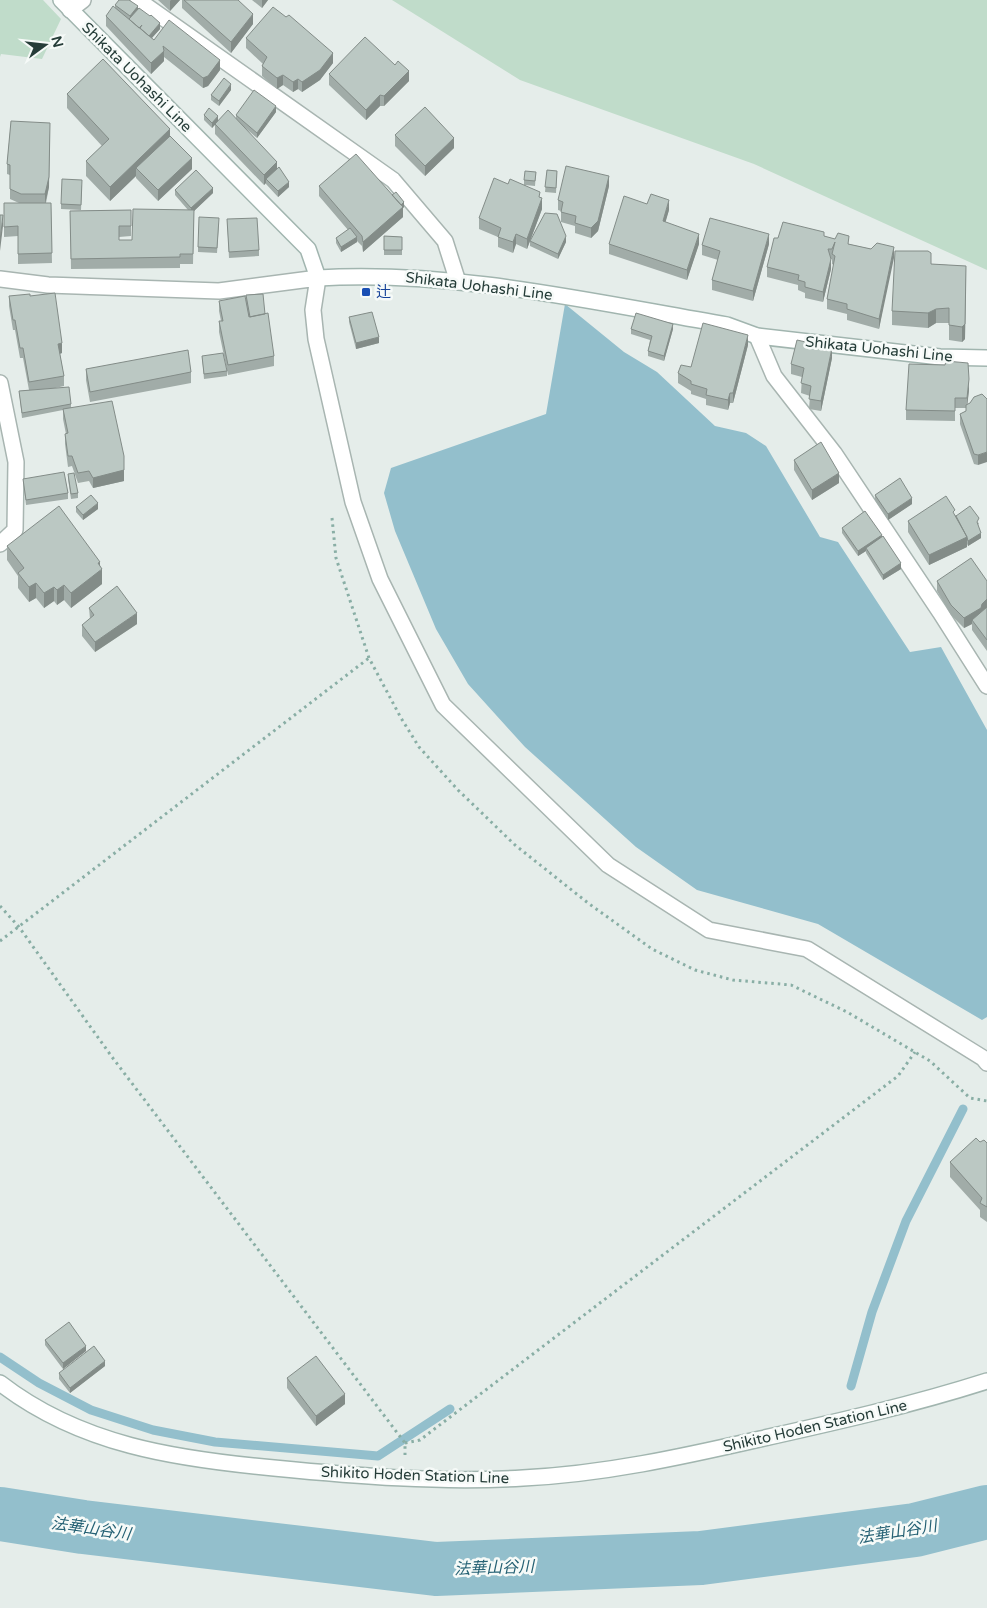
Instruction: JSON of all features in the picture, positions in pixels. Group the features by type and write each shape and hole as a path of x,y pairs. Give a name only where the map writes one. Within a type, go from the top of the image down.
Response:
{"street":[{"path":"65,5 83,0"},
{"path":"138,0 393,180 445,241 458,282"},
{"name":"Shikata Uohashi Line","path":"65,5 308,249 318,278 352,276 407,277 458,282 535,292 727,324 757,336 940,357 987,358"},
{"path":"0,279 48,285 219,291 318,278 313,310 316,339 353,502 380,579 442,705 608,865 708,930 807,949 987,1062"},
{"path":"757,336 774,376 834,453 987,686"},
{"path":"0,383 16,462 15,530 0,544"},
{"name":"Shikito Hoden Station Line","path":"0,1383 19,1398 60,1420 104,1438 145,1450 197,1461 405,1478 524,1478 644,1465 936,1397 987,1381"}],"path":[{"path":"0,941 369,658"},
{"path":"0,906 19,927 112,1057 405,1443 405,1478"},
{"path":"405,1443 420,1440 898,1076 915,1052"}],"green space":[{"path":"0,0 43,0 61,19 42,59 1,54 0,57"},
{"path":"392,0 987,0 987,270 754,164 520,80"}],"water":[{"path":"565,304 624,352 657,372 715,426 746,433 766,446 820,537 838,542 910,652 941,647 987,730 987,1017 982,1020 818,924 697,890 636,847 525,747 468,684 436,629 395,531 384,493 391,468 546,414"}],"building":[{"path":"119,0 129,0 138,6 130,16 115,5"},
{"path":"184,0 238,0 253,14 231,42"},
{"path":"113,6 154,40 169,20 220,60 208,76 203,78 163,46 164,51 151,63 106,16"},
{"path":"273,7 286,17 289,15 333,53 320,70 302,82 298,79 293,82 283,75 277,78 262,66 267,57 246,38"},
{"path":"139,8 160,23 149,36 140,28 142,25 139,28 129,19"},
{"path":"365,37 395,65 398,61 409,71 384,96 380,95 366,110 329,74"},
{"path":"103,59 170,129 110,187 86,161 109,139 67,94"},
{"path":"224,78 231,84 219,101 211,95"},
{"path":"254,90 276,106 257,133 236,115"},
{"path":"425,107 454,138 425,166 395,135"},
{"path":"209,108 218,116 212,123 204,115"},
{"path":"228,110 277,162 264,175 215,124"},
{"path":"11,121 50,123 49,177 45,194 21,194 10,189 10,165 7,164"},
{"path":"170,136 192,158 158,190 136,168"},
{"path":"356,154 403,207 363,242 362,236 319,186"},
{"path":"566,166 609,176 598,221 591,228 575,223 576,216 561,212 563,202 558,200"},
{"path":"279,167 289,182 278,191 266,179"},
{"path":"196,170 213,188 191,208 175,190"},
{"path":"547,170 557,171 556,188 545,187"},
{"path":"525,171 536,172 535,181 524,180"},
{"path":"494,178 508,184 510,179 540,192 539,197 542,198 527,239 516,234 513,242 498,237 501,228 479,218"},
{"path":"62,179 82,180 81,205 61,204"},
{"path":"396,192 404,202 401,205 392,195"},
{"path":"651,194 669,200 663,221 699,234 687,270 609,244 624,196 647,204"},
{"path":"4,203 51,203 52,253 18,254 18,226 4,227"},
{"path":"133,209 194,210 193,254 180,254 180,257 71,259 70,211 131,210 131,226 119,226 119,240 132,240"},
{"path":"545,213 557,214 566,236 558,254 530,241"},
{"path":"0,215 3,215 0,241"},
{"path":"199,217 219,218 217,248 198,247"},
{"path":"257,218 259,250 229,252 227,219"},
{"path":"710,218 769,234 753,291 712,280 720,251 702,245"},
{"path":"783,222 824,232 824,236 835,239 838,233 849,236 848,244 871,249 877,243 894,247 879,319 847,309 847,304 827,299 835,256 832,254 835,242 832,249 828,249 831,259 823,292 805,287 805,282 798,280 799,275 767,267 774,238 778,238"},
{"path":"350,228 357,237 341,247 336,238"},
{"path":"384,236 402,237 402,250 384,250"},
{"path":"895,251 928,251 931,253 931,264 966,266 965,324 962,327 949,325 949,308 936,309 928,313 892,311"},
{"path":"55,293 62,343 58,344 64,376 29,382 23,348 20,348 9,296"},
{"path":"263,294 265,314 250,317 246,295"},
{"path":"245,296 249,317 268,313 274,356 228,365 219,321 223,321 219,301"},
{"path":"372,312 379,337 356,343 349,317"},
{"path":"636,313 673,324 664,356 648,351 652,336 631,329"},
{"path":"703,323 748,335 733,393 730,393 728,400 706,395 707,389 691,384 691,381 678,373 681,365 691,367"},
{"path":"797,340 832,348 821,401 809,399 811,386 801,383 804,368 791,364"},
{"path":"188,350 191,372 90,392 86,369"},
{"path":"223,353 227,371 204,374 202,356"},
{"path":"946,361 968,363 967,398 955,398 955,411 906,410 909,364 945,365"},
{"path":"69,387 71,404 22,413 19,391"},
{"path":"982,394 987,399 987,452 978,455 974,454 960,414 966,411 966,405 974,397"},
{"path":"112,401 124,456 124,470 93,478 89,471 78,473 72,456 68,456 65,434 68,433 63,409"},
{"path":"821,442 839,473 812,490 794,460"},
{"path":"64,472 68,493 26,500 23,479"},
{"path":"74,473 78,493 71,494 68,474"},
{"path":"900,478 912,498 888,514 875,495"},
{"path":"91,495 98,503 83,515 76,507"},
{"path":"946,496 955,510 953,512 967,537 929,555 908,521"},
{"path":"59,506 100,562 98,563 102,569 71,593 64,585 57,590 54,587 44,593 36,583 29,587 18,573 24,568 7,546"},
{"path":"970,506 979,518 977,522 981,533 968,541 956,516"},
{"path":"865,511 882,535 858,551 842,528"},
{"path":"883,536 901,563 883,575 866,548"},
{"path":"971,558 987,581 987,599 981,608 964,618 951,605 937,581"},
{"path":"117,586 137,613 95,642 82,625 94,615 89,608"},
{"path":"987,607 987,640 972,620"},
{"path":"976,1138 980,1142 984,1140 987,1143 987,1207 980,1203 982,1198 950,1162"},
{"path":"69,1322 86,1346 63,1363 45,1340"},
{"path":"94,1346 105,1361 70,1388 59,1373"},
{"path":"316,1356 345,1394 316,1416 287,1378"}],"waterway":[{"path":"851,1386 872,1312 906,1221 963,1109"},
{"path":"0,1357 39,1383 91,1410 153,1430 215,1442 378,1456 450,1409"},
{"name":"法華山谷川","path":"0,1514 83,1527 436,1569 701,1558 915,1530 987,1512"}],"place":[{"name":"辻","path":"366,292"}]}
